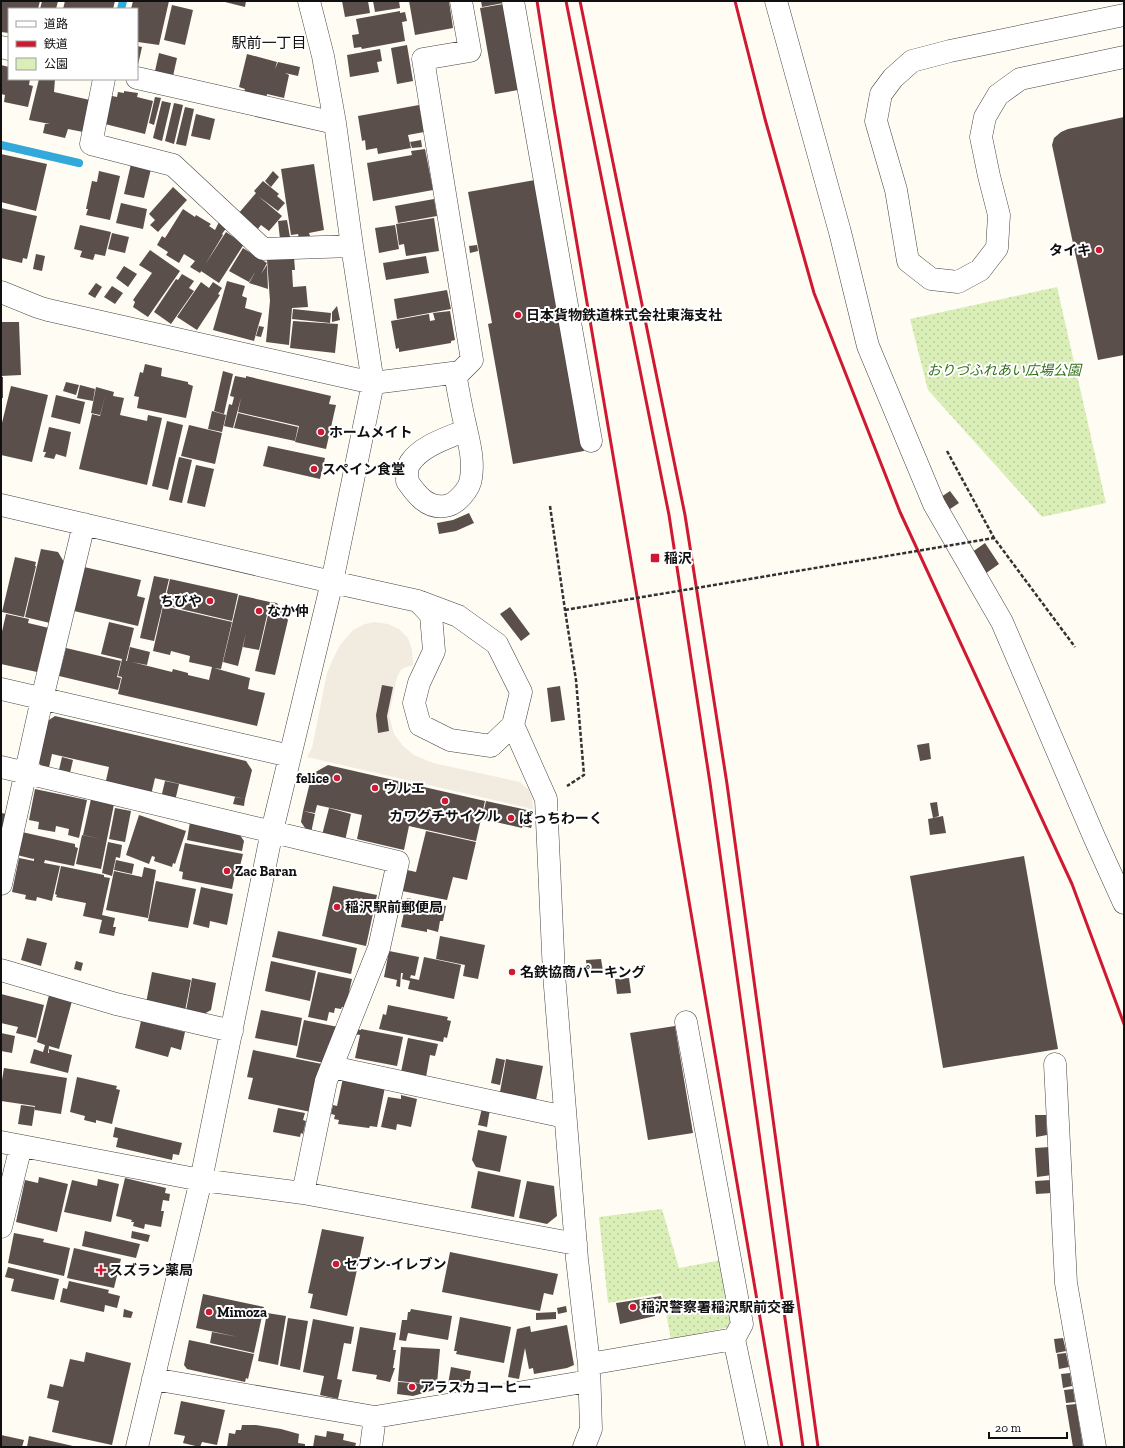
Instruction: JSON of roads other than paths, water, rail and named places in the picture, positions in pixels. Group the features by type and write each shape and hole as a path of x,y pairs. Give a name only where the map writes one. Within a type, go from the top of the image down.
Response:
{"street":[{"path":"137,1447 201,1180 272,831 332,582 373,383 335,122 323,56 309,1"},
{"path":"1,292 48,310 373,383 460,372 472,360 423,58 470,51 461,1"},
{"path":"513,1 591,441"},
{"path":"776,1 840,232 868,346 934,504 1002,622 1124,903"},
{"path":"1124,15 950,51 912,61 892,78 881,94 876,121 896,190 908,261 931,279 958,282 980,270 997,248 999,216 981,137 985,117 998,95 1020,80 1124,57"},
{"path":"138,78 335,122"},
{"path":"104,80 91,144 173,165 262,249 352,246"},
{"path":"455,373 466,430"},
{"path":"1,505 418,601 458,616 497,644 521,692 513,725 491,746 450,740 420,725 414,703 419,683 434,651 431,615 418,601"},
{"path":"1,884 42,699 84,524"},
{"path":"1,690 290,756"},
{"path":"513,725 546,799 554,974 576,1244 589,1372 592,1429 584,1447"},
{"path":"1,767 398,862 379,948 326,1081 303,1193"},
{"path":"1,970 116,1004 232,1031"},
{"path":"686,1022 742,1324 734,1338 757,1447"},
{"path":"1055,1064 1066,1283 1095,1447"},
{"path":"332,1067 565,1117"},
{"path":"1,1227 11,1144 201,1180 303,1193 576,1244"},
{"path":"153,1379 375,1416 589,1372 734,1338"},
{"path":"371,1447 375,1416"}],"waterway":[{"path":"121,8 123,1"},
{"path":"1,145 79,163"}],"railway":[{"path":"537,1 554,109 782,1447"},
{"path":"566,1 669,515 710,783 803,1447"},
{"path":"580,1 685,515 727,784 818,1447"},
{"path":"735,1 765,119 814,293 900,512 1072,884 1124,1024"}],"place":[{"name":"タイキ","path":"1099,250"},
{"name":"日本貨物鉄道株式会社東海支社","path":"518,315"},
{"name":"ホームメイト","path":"321,432"},
{"name":"スペイン食堂","path":"314,469"},
{"name":"稲沢","path":"655,558"},
{"name":"ちびや","path":"210,601"},
{"name":"なか仲","path":"259,611"},
{"name":"felice","path":"337,778"},
{"name":"ウルエ","path":"375,788"},
{"name":"カワグチサイクル","path":"445,801"},
{"name":"ぱっちわーく","path":"511,818"},
{"name":"Zac Baran","path":"227,871"},
{"name":"稲沢駅前郵便局","path":"337,907"},
{"name":"名鉄協商パーキング","path":"512,972"},
{"name":"セブン-イレブン","path":"336,1264"},
{"name":"スズラン薬局","path":"101,1270"},
{"name":"稲沢警察署稲沢駅前交番","path":"633,1307"},
{"name":"Mimoza","path":"209,1312"},
{"name":"アラスカコーヒー","path":"412,1387"}],"district":[{"name":"駅前一丁目","path":"269,43"}],"park label":[{"name":"おりづふれあい広場公園","path":"1004,370"}]}
